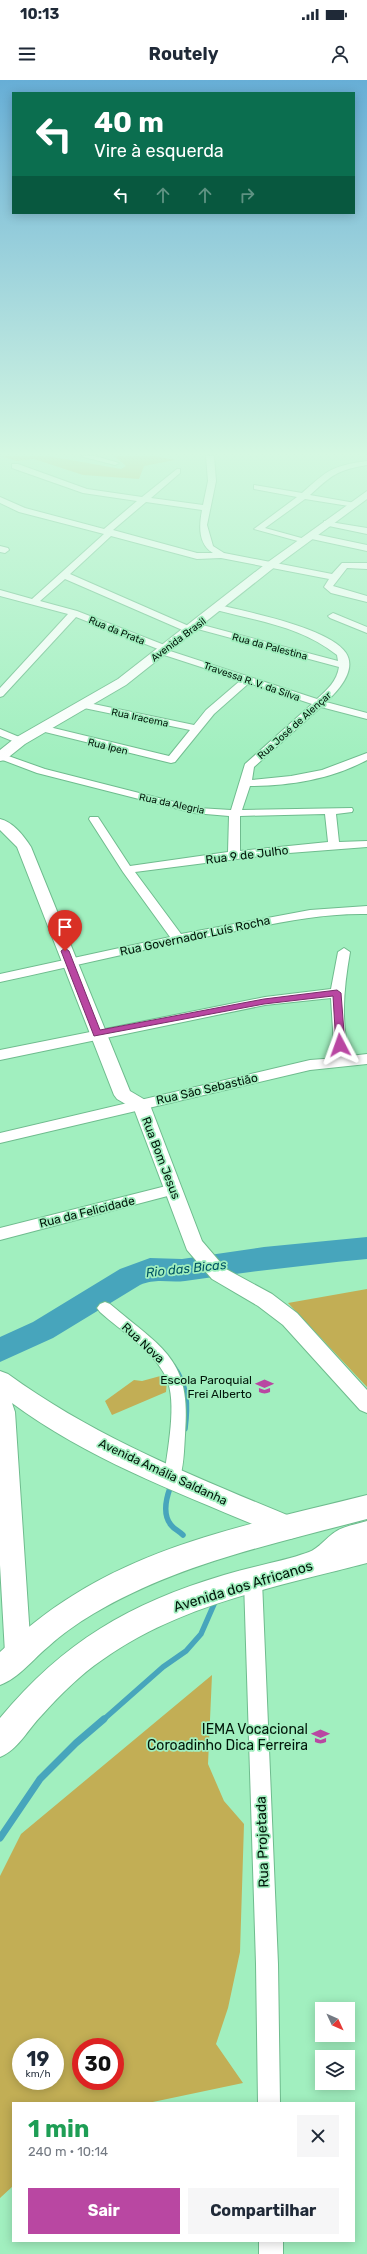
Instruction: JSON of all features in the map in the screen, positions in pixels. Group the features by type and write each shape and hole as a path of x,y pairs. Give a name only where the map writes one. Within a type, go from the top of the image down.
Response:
{"main road":[{"name":"Avenida Amália Saldanha","path":"0,1381 8,1403 50,1417 122,1456 290,1528"},
{"path":"8,1403 3,1454 9,1662"},
{"path":"9,1662 65,1616 101,1593 137,1575 198,1552 367,1507"},
{"path":"315,1564 346,1540 367,1534"},
{"name":"Avenida dos Africanos","path":"0,1742 19,1716 52,1682 92,1649 128,1628 166,1609 253,1580 367,1550"}],"street":[{"path":"35,601 82,557"},
{"path":"239,557 334,577"},
{"name":"Avenida Brasil","path":"1,757 20,741 41,728 116,686 219,608 281,557"},
{"path":"367,566 345,565 328,585 330,589 367,599"},
{"name":"Rua da Palestina","path":"64,575 193,628 345,666"},
{"name":"Rua da Prata","path":"0,593 74,612 163,650"},
{"path":"219,608 274,621 321,640 342,654 345,666"},
{"path":"0,694 74,612"},
{"path":"333,616 367,630"},
{"name":"Travessa R. V. da Silva","path":"163,650 247,680 319,703 367,716"},
{"name":"Rua José de Alençar","path":"234,855 235,813 252,762 332,691 342,677 345,666"},
{"path":"197,729 210,712 247,680"},
{"name":"Rua Iracema","path":"84,705 197,729"},
{"name":"Rua Ipen","path":"41,728 164,760 174,759 197,729"},
{"path":"0,732 20,741"},
{"path":"246,783 283,781 321,774 340,768 367,756"},
{"name":"Rua da Alegria","path":"1,757 41,770 198,811 235,813 348,810"},
{"path":"330,811 334,845"},
{"path":"94,819 127,870 177,937"},
{"name":"Rua Bom Jesus","path":"0,823 15,835 24,847 97,1034 123,1095 141,1105 174,1189 190,1235 201,1254 219,1274 265,1300 290,1319 367,1404"},
{"name":"Rua 9 de Julho","path":"127,870 234,855 334,845 367,844"},
{"name":"Rua Governador Luís Rocha","path":"0,978 70,964 177,937 319,911 367,910"},
{"path":"344,952 337,993 340,1045 344,1060"},
{"path":"0,1055 264,1001 337,993"},
{"name":"Rua São Sebastião","path":"0,1138 310,1065 344,1060 367,1059"},
{"name":"Rua da Felicidade","path":"0,1234 174,1189"},
{"name":"Rua Nova","path":"105,1308 163,1360 174,1378 177,1394 177,1432 172,1478"},
{"name":"Rua Projetada","path":"253,1580 266,1964 269,2102"},
{"path":"271,2242 271,2254"}],"shaded area":[{"path":"367,1289 367,1387 288,1303"},
{"path":"164,1375 167,1381 166,1392 112,1415 105,1401 134,1380 142,1381"},
{"path":"212,1675 208,1764 224,1801 244,1824 240,1952 228,2008 216,2044 243,2083 153,2102 12,2102 12,2187 0,2198 0,1876 21,1834"}],"waterway":[{"name":"Rio das Bicas","path":"0,1350 43,1330 130,1277 150,1269 182,1270 264,1258 367,1248"},
{"path":"97,1296 107,1306"},
{"path":"173,1366 182,1381 186,1396 185,1429"},
{"path":"170,1488 166,1502 166,1516 172,1526 183,1535"},
{"path":"103,1720 163,1667 186,1651 201,1634 215,1602"},
{"path":"0,1838 40,1779 76,1743 104,1719"}],"place":[{"name":"Escola Paroquial Frei Alberto","path":"265,1387"},
{"name":"IEMA Vocacional Coroadinho Dica Ferreira","path":"321,1737"}],"route":[{"path":"65,951 97,1034 264,1001 337,993 340,1045"}]}
